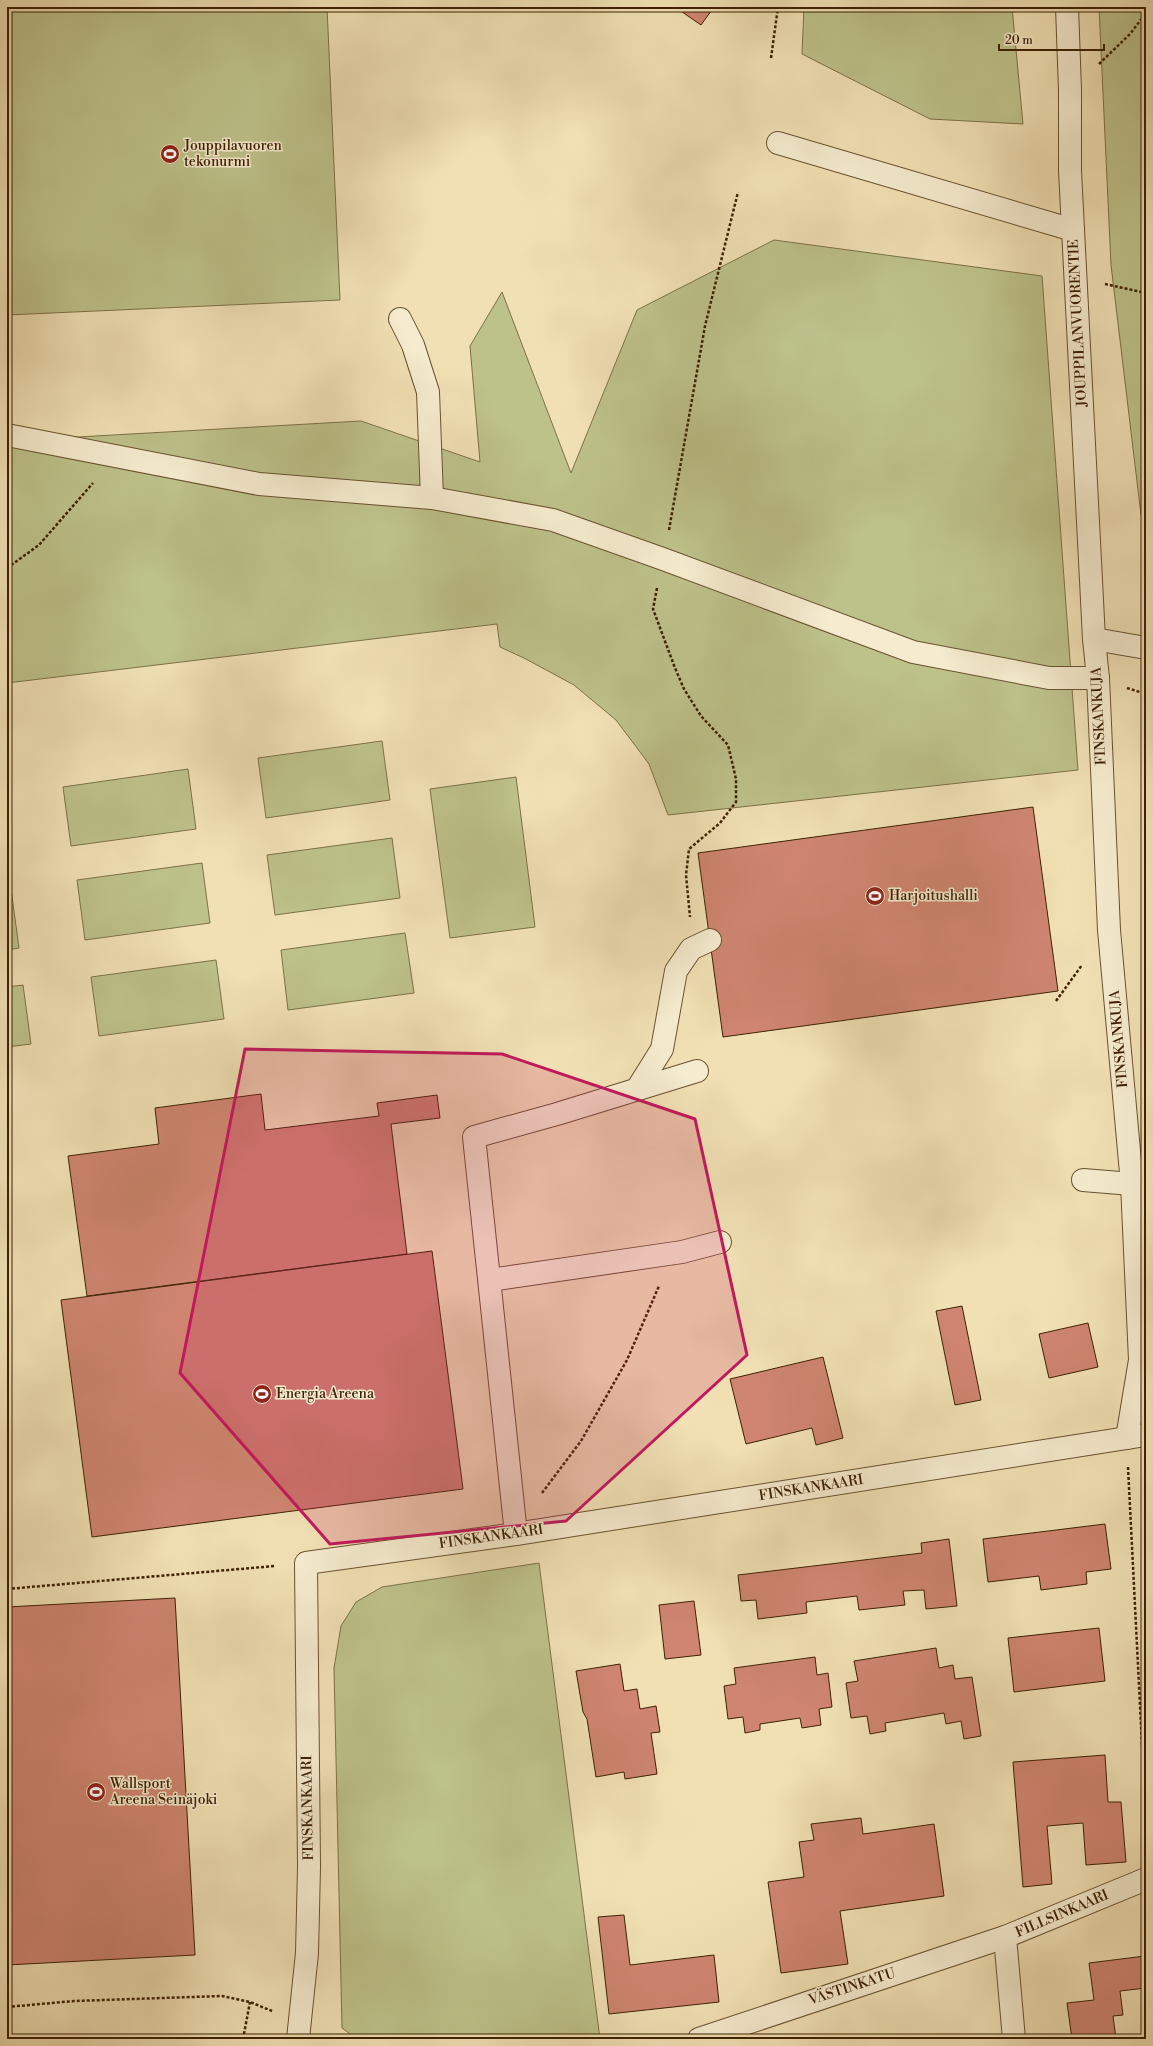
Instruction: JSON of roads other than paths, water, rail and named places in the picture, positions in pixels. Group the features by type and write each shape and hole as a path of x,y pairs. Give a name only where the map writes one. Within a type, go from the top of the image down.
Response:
{"street":[{"name":"JOUPPILANVUORENTIE","path":"1067,7 1070,90 1070,171 1094,639"},
{"path":"778,143 1073,230"},
{"path":"400,319 413,345 428,392 432,498"},
{"path":"7,434 259,484 432,498 553,520 914,652 1049,678 1098,678"},
{"path":"1094,639 1146,648"},
{"name":"FINSKANKUJA","path":"1094,639 1098,678 1109,930 1132,1184 1140,1360 1136,1437"},
{"path":"637,1089 662,1049 676,971 691,949 710,940"},
{"path":"516,1534 474,1136 697,1071"},
{"path":"1083,1180 1132,1184"},
{"path":"490,1280 682,1252 720,1242"},
{"name":"FINSKANKAARI","path":"299,2031 307,1953 309,1867 306,1563 516,1534 1136,1437"},
{"name":"FILLSINKAARI","path":"1014,2039 1005,1937 1146,1879"},
{"name":"VÄSTINKATU","path":"699,2039 1005,1937"}],"place":[{"name":"Jouppilavuoren tekonurmi","path":"170,154"},
{"name":"Harjoitushalli","path":"875,896"},
{"name":"Energia Areena","path":"262,1394"},
{"name":"Wallsport Areena Seinäjoki","path":"96,1792"}]}
